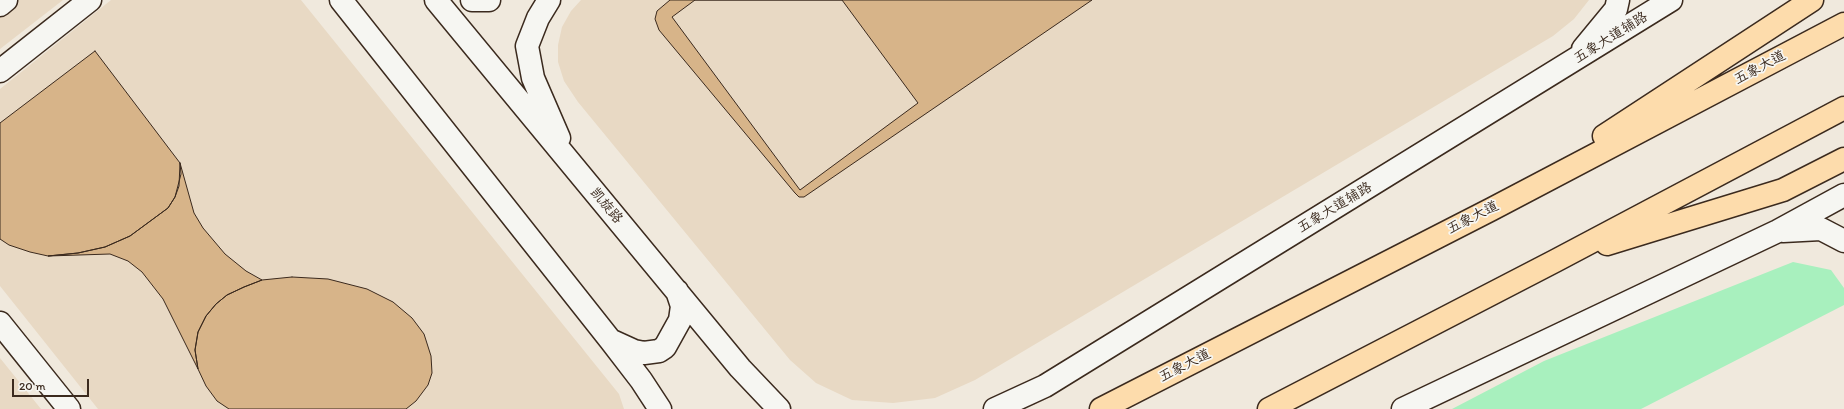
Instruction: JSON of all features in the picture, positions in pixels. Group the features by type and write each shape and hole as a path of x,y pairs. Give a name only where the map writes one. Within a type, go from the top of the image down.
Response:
{"main road":[{"path":"1492,209 1812,0"},
{"name":"五象大道","path":"1101,409 1492,209 1844,24"},
{"path":"1269,409 1555,261 1844,108"},
{"path":"1555,261 1783,190 1844,159"}],"street":[{"path":"0,5 6,0"},
{"path":"0,71 90,0"},
{"path":"341,0 611,341 641,380 660,409"},
{"name":"凯旋路","path":"436,0 740,368 779,409"},
{"path":"472,0 489,0"},
{"path":"549,0 538,18 527,46 533,78 571,164"},
{"path":"1572,62 1616,9 1618,0"},
{"name":"五象大道辅路","path":"995,409 1044,386 1671,0"},
{"path":"1402,409 1778,231 1844,195"},
{"path":"1778,231 1821,230 1844,241"},
{"path":"611,341 634,351 644,353 659,351 665,347 680,320 682,306 676,290"},
{"path":"0,323 69,409"}],"shaded area":[{"path":"0,0 63,0 0,49"},
{"path":"111,0 301,0 619,394 624,409 98,409 0,286 0,89"},
{"path":"581,0 1589,0 1574,19 1553,36 975,380 935,398 893,403 852,400 816,383 790,360 578,102 564,81 558,62 558,45 562,27 571,11"},
{"path":"0,358 41,409 0,409"}],"green space":[{"path":"1793,262 1831,270 1844,288 1844,305 1641,409 1452,409 1544,361"}],"building":[{"path":"670,0 1092,0 804,197 799,197 659,30 655,19 657,11"},
{"path":"695,0 842,0 918,103 800,190 672,17"},
{"path":"95,51 180,163 181,174 175,197 168,208 130,236 105,247 78,253 48,256 9,245 0,239 0,123"},
{"path":"180,163 194,213 203,228 225,254 246,271 262,280 227,295 216,304 206,316 198,332 195,350 198,369 163,299 142,272 128,261 110,254 48,256 78,253 105,247 130,236 168,208 175,197 179,186"},
{"path":"292,277 328,279 367,289 393,302 412,318 424,334 431,356 432,373 428,385 416,401 406,409 229,409 217,401 206,386 198,369 195,350 198,332 206,316 216,304 227,295 244,287 262,280"}]}
